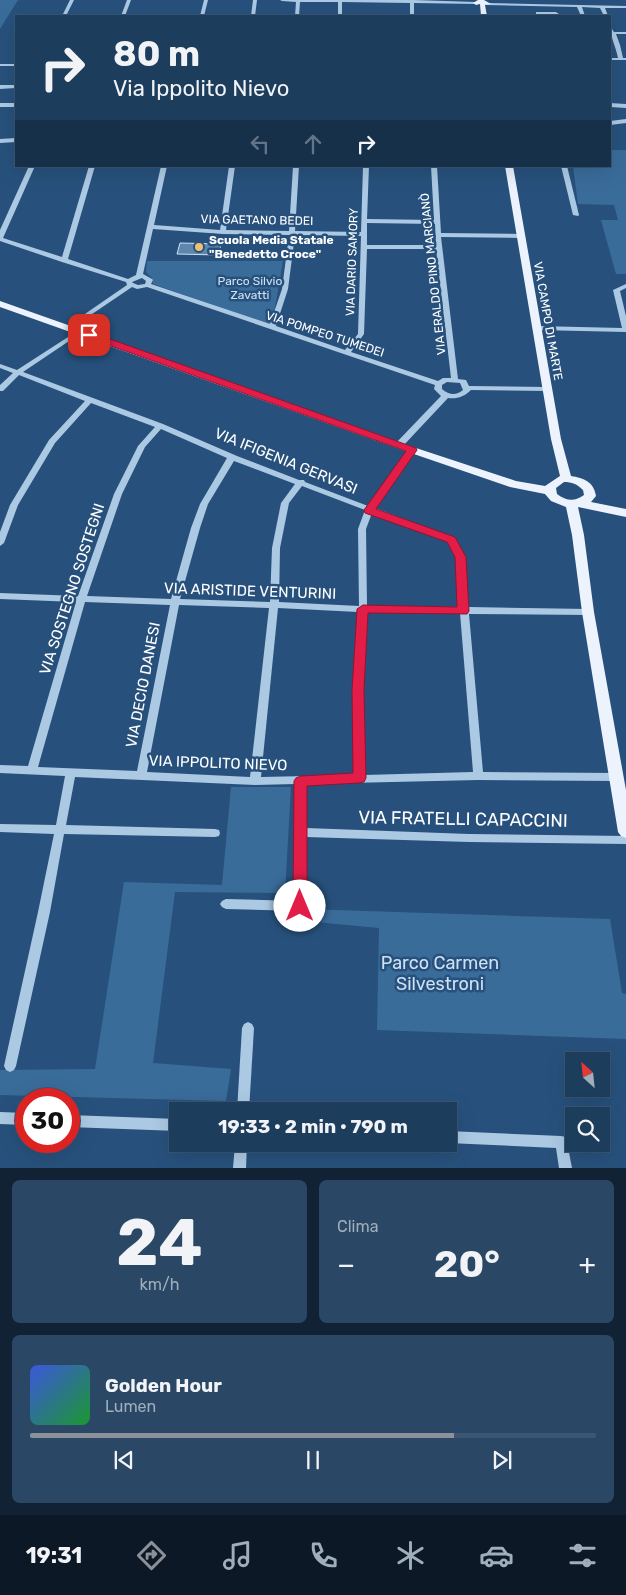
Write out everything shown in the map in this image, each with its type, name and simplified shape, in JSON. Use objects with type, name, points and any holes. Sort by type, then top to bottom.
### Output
[{"type":"main road","name":"VIA CAMPO DI MARTE","points":[[509,167],[556,439],[566,478]]},
{"type":"main road","points":[[0,304],[412,450],[514,484],[550,491],[555,498],[575,504],[624,512]]},
{"type":"main road","points":[[550,491],[550,487],[556,481],[566,478],[578,480],[624,512]]},
{"type":"main road","points":[[575,504],[590,496],[589,489]]},
{"type":"main road","points":[[575,504],[588,612],[626,832]]},
{"type":"street","points":[[64,15],[72,0]]},
{"type":"street","points":[[123,15],[129,0]]},
{"type":"street","points":[[202,15],[206,0]]},
{"type":"street","points":[[253,15],[255,0]]},
{"type":"street","points":[[282,0],[626,6]]},
{"type":"street","points":[[297,15],[298,0]]},
{"type":"street","points":[[340,0],[340,15]]},
{"type":"street","points":[[412,1],[412,15]]},
{"type":"street","points":[[536,5],[538,14],[556,13],[559,15]]},
{"type":"street","points":[[579,6],[583,15]]},
{"type":"street","points":[[602,6],[606,15]]},
{"type":"street","points":[[611,31],[626,33]]},
{"type":"street","points":[[611,31],[623,59]]},
{"type":"street","points":[[618,45],[626,45]]},
{"type":"street","points":[[0,65],[15,66]]},
{"type":"street","points":[[0,87],[15,87]]},
{"type":"street","points":[[0,105],[15,105]]},
{"type":"street","points":[[611,105],[626,106]]},
{"type":"street","points":[[611,123],[626,121]]},
{"type":"street","points":[[0,141],[15,140]]},
{"type":"street","points":[[32,167],[0,238],[140,287],[150,282],[149,278],[139,276]]},
{"type":"street","points":[[64,261],[92,167]]},
{"type":"street","points":[[68,328],[139,276],[164,167]]},
{"type":"street","points":[[223,232],[232,167]]},
{"type":"street","points":[[272,328],[285,289],[292,232],[296,167]]},
{"type":"street","name":"VIA DARIO SAMORY","points":[[346,353],[361,334],[366,167]]},
{"type":"street","name":"VIA ERALDO PINO MARCIANÒ","points":[[434,167],[439,247],[455,380]]},
{"type":"street","points":[[564,167],[576,215]]},
{"type":"street","points":[[365,221],[438,222]]},
{"type":"street","name":"VIA GAETANO BEDEI","points":[[150,227],[223,232],[364,234]]},
{"type":"street","points":[[438,235],[521,236]]},
{"type":"street","points":[[364,247],[439,247]]},
{"type":"street","name":"VIA POMPEO TUMEDEI","points":[[147,285],[439,384]]},
{"type":"street","points":[[537,328],[626,330],[616,290],[626,286]]},
{"type":"street","points":[[0,389],[17,373],[80,332]]},
{"type":"street","name":"VIA IFIGENIA GERVASI","points":[[0,366],[89,401],[160,426],[232,457],[451,540],[460,557],[478,776]]},
{"type":"street","points":[[446,380],[455,380],[464,382],[468,388],[466,393],[459,396],[446,395],[438,388],[439,384],[446,380]]},
{"type":"street","points":[[468,388],[547,389]]},
{"type":"street","points":[[399,445],[446,395]]},
{"type":"street","points":[[0,543],[14,505],[52,442],[89,401]]},
{"type":"street","name":"VIA SOSTEGNO SOSTEGNI","points":[[32,770],[81,600],[118,494],[142,446],[160,426]]},
{"type":"street","points":[[359,778],[358,690],[363,609],[362,529],[369,510],[412,450]]},
{"type":"street","name":"VIA DECIO DANESI","points":[[141,775],[175,601],[204,505],[215,481],[232,457]]},
{"type":"street","points":[[255,781],[274,604],[276,548],[285,503],[301,482]]},
{"type":"street","name":"VIA ARISTIDE VENTURINI","points":[[0,596],[81,600],[274,604],[363,609],[588,612]]},
{"type":"street","name":"VIA IPPOLITO NIEVO","points":[[0,769],[255,781],[478,776],[616,777]]},
{"type":"street","points":[[10,1066],[71,773]]},
{"type":"street","points":[[226,904],[300,906],[301,781]]},
{"type":"street","points":[[0,828],[215,832]]},
{"type":"street","name":"VIA FRATELLI CAPACCINI","points":[[300,832],[469,838],[626,840]]},
{"type":"street","points":[[244,1102],[248,1028]]},
{"type":"street","points":[[0,1118],[15,1119]]},
{"type":"street","points":[[80,1121],[169,1125]]},
{"type":"street","points":[[457,1137],[561,1142],[566,1168]]},
{"type":"street","points":[[239,1168],[240,1152]]},
{"type":"green space","points":[[0,0],[18,0],[0,29]]},
{"type":"green space","points":[[611,150],[626,150],[626,274],[616,274],[601,220],[618,220],[614,205],[578,204],[573,167],[611,167]]},
{"type":"green space","name":"Parco Silvio Zavatti","points":[[147,261],[283,261],[272,325],[153,284],[152,278],[146,272]]},
{"type":"green space","points":[[231,787],[291,787],[285,893],[175,892],[153,1063],[231,1069],[226,1101],[80,1097],[80,1088],[15,1088],[15,1095],[0,1095],[0,1070],[95,1069],[124,882],[222,885]]},
{"type":"green space","name":"Parco Carmen Silvestroni","points":[[305,909],[610,919],[622,993],[626,994],[626,1039],[377,1030],[379,928],[305,921]]},
{"type":"building","name":"Scuola Media Statale \"Benedetto Croce\"","points":[[180,243],[221,244],[219,255],[177,254]]},
{"type":"place","name":"Scuola Media Statale \"Benedetto Croce\"","points":[[199,247]]},
{"type":"route","points":[[89,335],[412,450],[369,510],[451,540],[460,557],[463,611],[363,609],[358,690],[359,778],[301,781],[300,906]]}]
